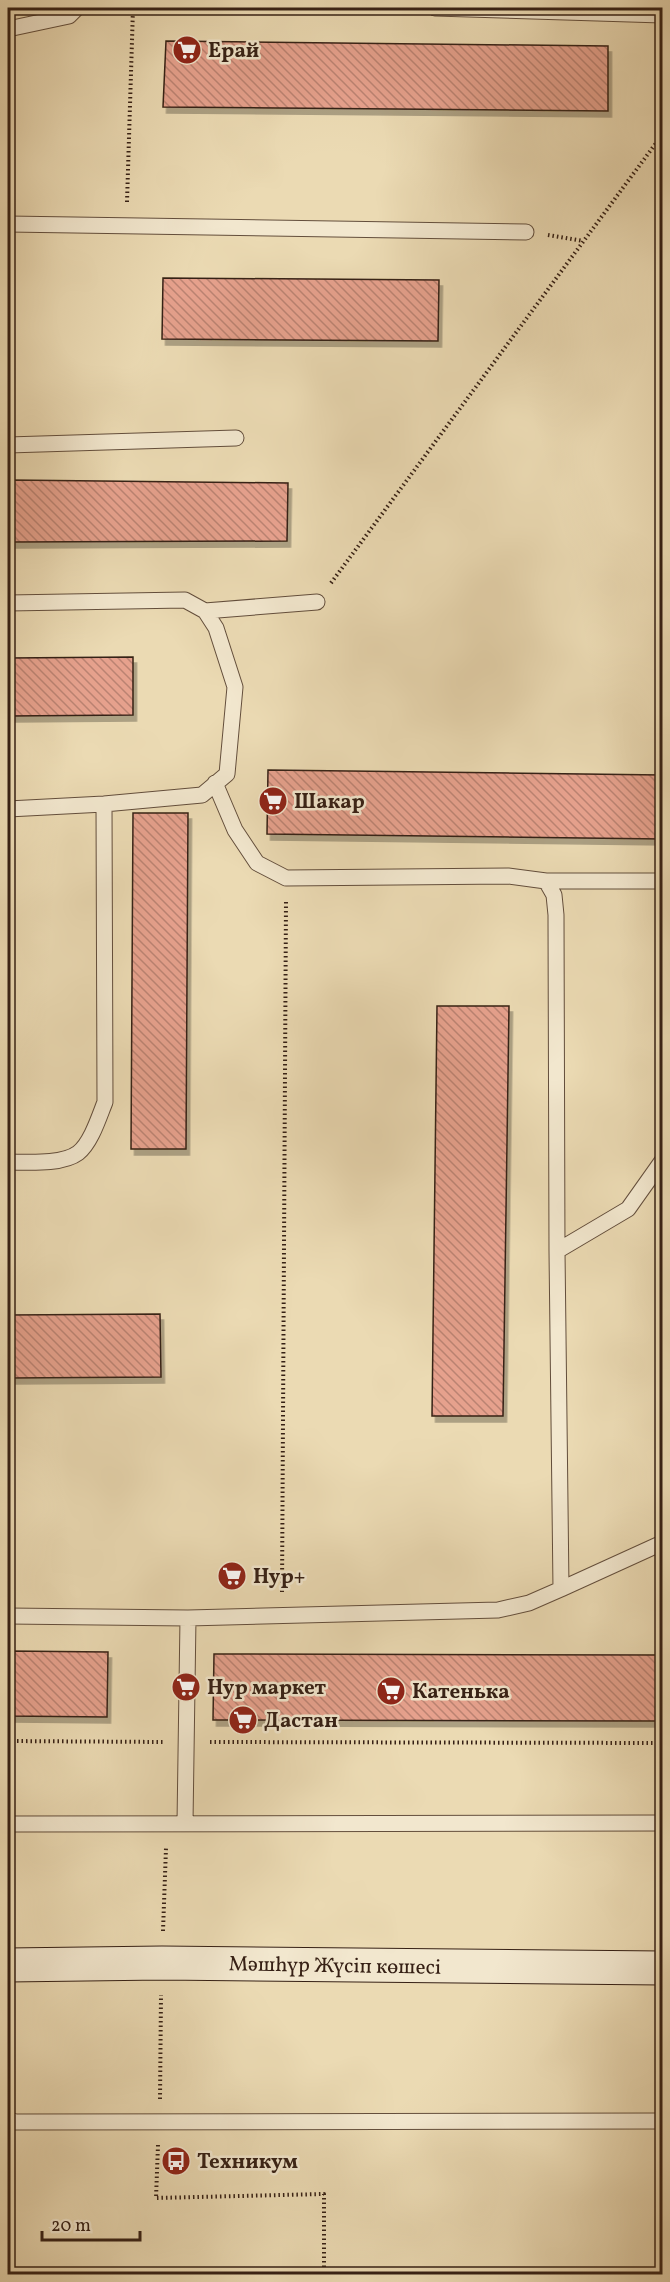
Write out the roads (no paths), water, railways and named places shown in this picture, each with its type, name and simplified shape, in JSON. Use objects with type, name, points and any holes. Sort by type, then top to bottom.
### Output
[{"type":"main road","name":"Мәшһүр Жүсіп көшесі","points":[[8,1965],[162,1963],[663,1968]]},
{"type":"lane","points":[[8,29],[69,16],[77,8]]},
{"type":"lane","points":[[435,8],[663,15]]},
{"type":"lane","points":[[8,225],[526,232]]},
{"type":"lane","points":[[8,446],[236,438]]},
{"type":"lane","points":[[8,603],[185,600],[205,611],[216,628],[235,687],[227,774],[202,795],[104,804],[8,809]]},
{"type":"lane","points":[[205,611],[317,602]]},
{"type":"lane","points":[[215,783],[235,830],[258,863],[286,878],[508,876],[546,881],[663,881]]},
{"type":"lane","points":[[8,1162],[50,1162],[78,1153],[92,1133],[105,1102],[104,804]]},
{"type":"lane","points":[[546,881],[554,895],[556,915],[561,1589]]},
{"type":"lane","points":[[557,1251],[628,1209],[663,1161]]},
{"type":"lane","points":[[8,1616],[188,1618],[498,1610],[529,1603],[663,1543]]},
{"type":"lane","points":[[185,1823],[188,1618]]},
{"type":"lane","points":[[8,1826],[13,1824],[167,1823],[663,1823]]},
{"type":"lane","points":[[8,2120],[15,2122],[663,2121]]},
{"type":"place","name":"Ерай","points":[[187,50]]},
{"type":"place","name":"Шакар","points":[[273,801]]},
{"type":"place","name":"Нур+","points":[[232,1576]]},
{"type":"place","name":"Нур маркет","points":[[186,1687]]},
{"type":"place","name":"Катенька","points":[[391,1691]]},
{"type":"place","name":"Дастан","points":[[243,1720]]},
{"type":"place","name":"Техникум","points":[[176,2161]]}]
